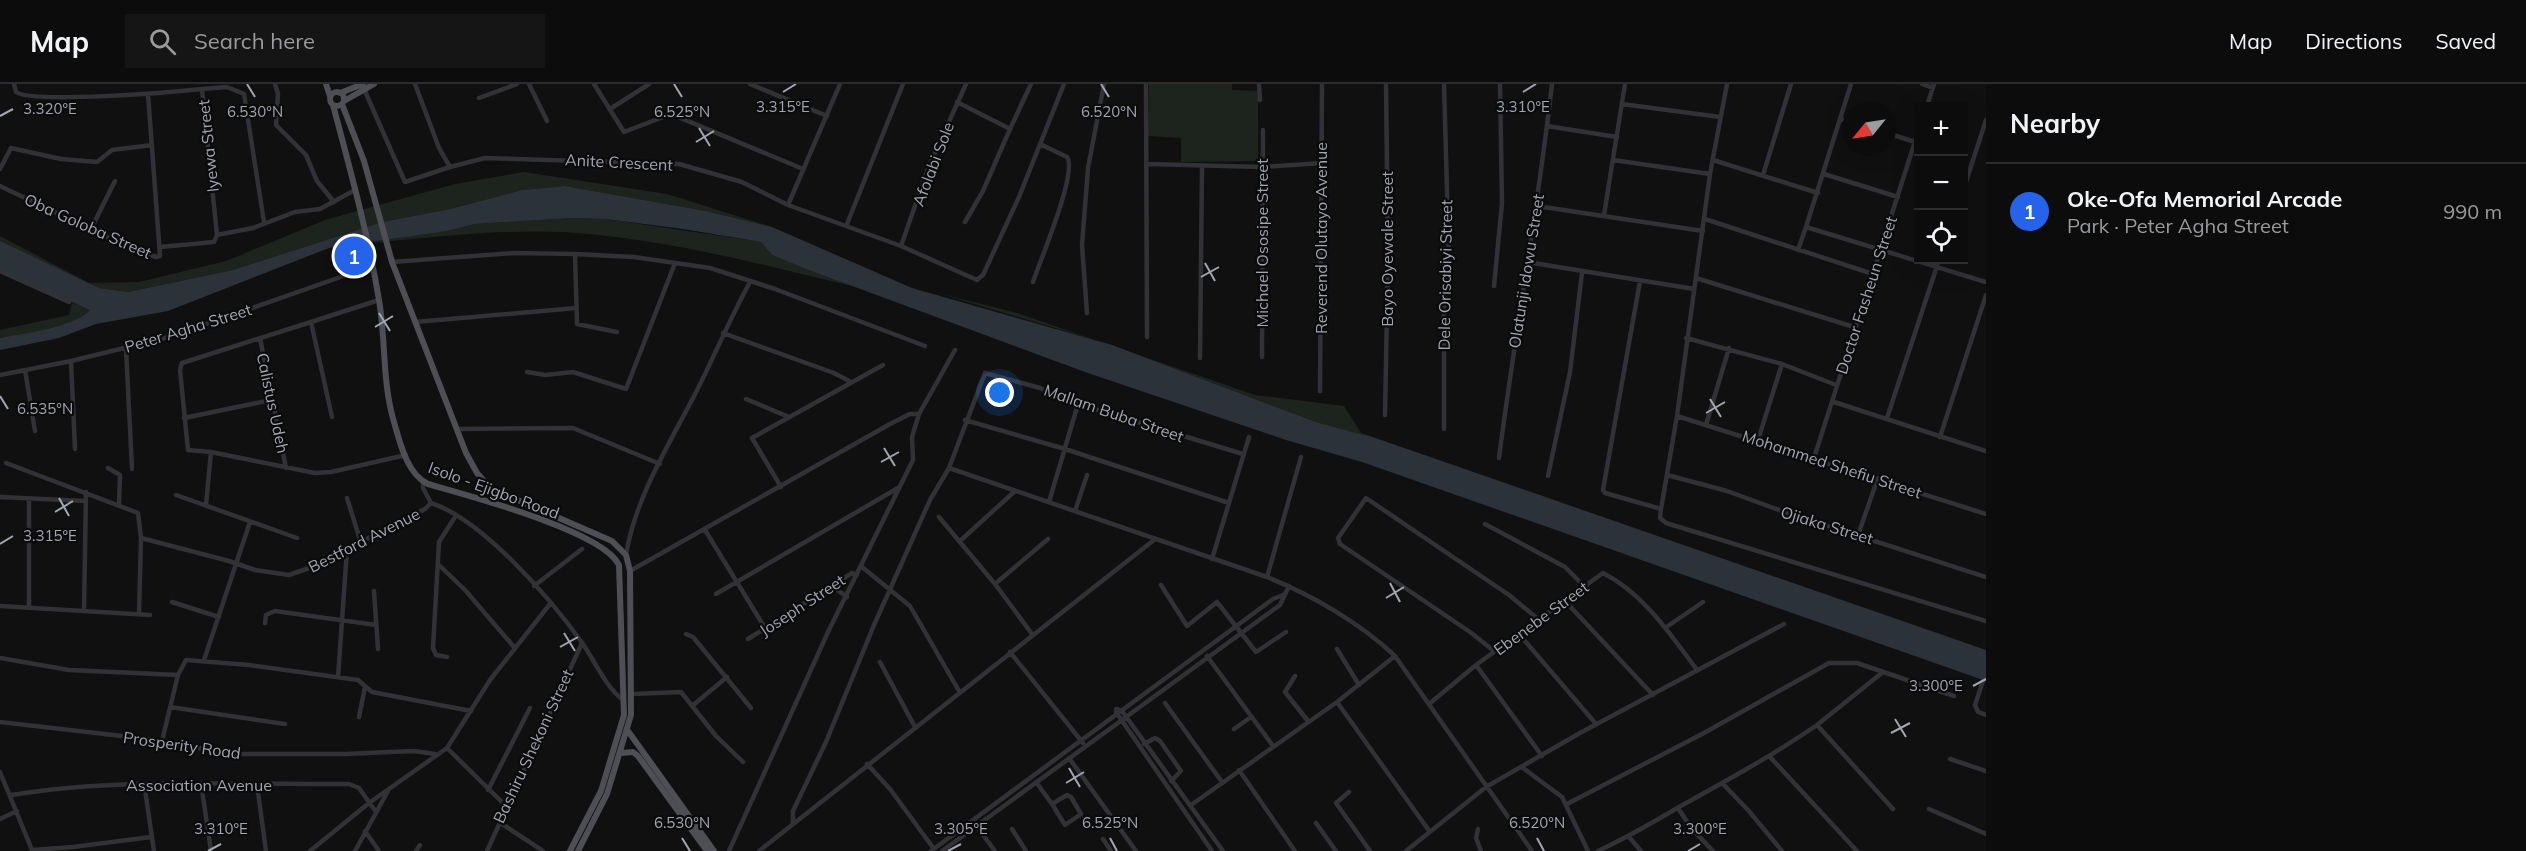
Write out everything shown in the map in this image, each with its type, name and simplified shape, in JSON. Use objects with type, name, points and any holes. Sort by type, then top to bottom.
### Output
[{"type":"main road","points":[[326,84],[343,103]]},
{"type":"main road","points":[[332,84],[335,94],[333,105],[356,189]]},
{"type":"main road","points":[[335,94],[374,84]]},
{"type":"main road","points":[[333,105],[343,103],[364,87]]},
{"type":"main road","name":"Isolo - Ejigbo Road","points":[[343,103],[364,160],[392,259],[415,322],[477,472],[497,491],[612,542],[626,555]]},
{"type":"main road","name":"Isolo - Ejigbo Road","points":[[356,189],[379,300],[387,393],[406,455],[416,476],[423,482],[491,502],[604,548],[616,558],[621,572],[625,701],[620,736],[601,791],[570,851]]},
{"type":"main road","points":[[491,502],[497,491]]},
{"type":"main road","points":[[579,851],[603,803],[628,731],[632,694],[630,571],[626,555]]},
{"type":"main road","points":[[628,731],[714,851]]},
{"type":"main road","points":[[621,753],[633,752],[638,756],[707,851]]},
{"type":"street","name":"Iyewa Street","points":[[14,84],[16,92],[22,95],[148,94],[202,89],[217,235]]},
{"type":"street","points":[[275,84],[278,94],[276,126],[306,155],[317,181],[334,202]]},
{"type":"street","points":[[415,84],[440,148],[450,167]]},
{"type":"street","points":[[479,98],[517,84]]},
{"type":"street","points":[[529,84],[547,121]]},
{"type":"street","points":[[594,84],[624,132],[671,114],[803,169]]},
{"type":"street","points":[[610,109],[649,84]]},
{"type":"street","points":[[750,84],[827,116]]},
{"type":"street","points":[[788,205],[840,84]]},
{"type":"street","points":[[847,224],[903,84]]},
{"type":"street","name":"Afolabi Sole","points":[[901,246],[929,166],[966,84]]},
{"type":"street","points":[[965,222],[983,191],[1031,84]]},
{"type":"street","points":[[1033,282],[1066,191],[1071,164],[1067,157],[1040,144],[1064,84]]},
{"type":"street","points":[[1087,313],[1082,245],[1088,168],[1104,84]]},
{"type":"street","points":[[1146,84],[1147,337]]},
{"type":"street","points":[[1259,84],[1260,100]]},
{"type":"street","name":"Reverend Olutayo Avenue","points":[[1320,392],[1322,84]]},
{"type":"street","name":"Bayo Oyewale Street","points":[[1385,414],[1388,255],[1386,84]]},
{"type":"street","name":"Dele Orisabiyi Street","points":[[1444,84],[1449,262],[1444,306],[1444,429]]},
{"type":"street","points":[[1494,286],[1502,203],[1500,84]]},
{"type":"street","name":"Olatunji Idowu Street","points":[[1499,458],[1537,206],[1552,84]]},
{"type":"street","points":[[1604,215],[1624,84]]},
{"type":"street","points":[[1727,84],[1710,174],[1677,416],[1660,518],[1666,523],[1986,621]]},
{"type":"street","points":[[1763,175],[1791,84]]},
{"type":"street","points":[[1798,250],[1851,84]]},
{"type":"street","points":[[1922,84],[1934,86],[1928,102]]},
{"type":"street","points":[[202,89],[227,87],[244,94],[264,222]]},
{"type":"street","name":"Anite Crescent","points":[[364,87],[405,182],[484,158],[680,164],[742,182],[788,205],[847,224],[901,246],[970,279],[981,278],[1040,144]]},
{"type":"street","name":"Oba Goloba Street","points":[[0,186],[156,257],[160,256],[148,94]]},
{"type":"street","points":[[957,102],[1010,129]]},
{"type":"street","points":[[1622,104],[1720,117]]},
{"type":"street","points":[[1968,176],[1986,120]]},
{"type":"street","points":[[1547,126],[1617,137]]},
{"type":"street","name":"Michael Ososipe Street","points":[[1262,357],[1263,130]]},
{"type":"street","points":[[1896,137],[1914,142]]},
{"type":"street","points":[[0,169],[11,148],[61,159],[97,162],[112,150],[152,145]]},
{"type":"street","name":"Doctor Fasheun Street","points":[[1814,458],[1834,402],[1836,385],[1854,327],[1914,145]]},
{"type":"street","points":[[1613,160],[1710,174]]},
{"type":"street","points":[[1713,160],[1818,192]]},
{"type":"street","points":[[1147,164],[1262,167],[1322,163]]},
{"type":"street","points":[[1200,358],[1202,166]]},
{"type":"street","points":[[1824,174],[1898,197]]},
{"type":"street","points":[[92,229],[115,181]]},
{"type":"street","points":[[160,247],[214,242],[217,235],[253,228],[264,222],[334,202],[341,195],[356,189]]},
{"type":"street","points":[[1537,206],[1703,231]]},
{"type":"street","points":[[1705,219],[1873,274]]},
{"type":"street","points":[[1806,226],[1986,282]]},
{"type":"street","points":[[392,259],[514,253],[575,254],[634,257],[710,268],[781,291],[925,346]]},
{"type":"street","points":[[575,254],[577,324],[617,332]]},
{"type":"street","points":[[1527,262],[1582,273],[1694,289]]},
{"type":"street","points":[[527,372],[545,375],[573,372],[626,389],[675,263]]},
{"type":"street","name":"Peter Agha Street","points":[[0,375],[126,349],[309,290],[372,264]]},
{"type":"street","points":[[1887,418],[1938,264]]},
{"type":"street","points":[[0,271],[69,302]]},
{"type":"street","points":[[1548,476],[1570,372],[1582,273]]},
{"type":"street","points":[[0,280],[7,274]]},
{"type":"street","points":[[1696,278],[1854,327]]},
{"type":"street","points":[[1640,281],[1603,490],[1605,493],[1661,509]]},
{"type":"street","points":[[626,555],[640,502],[750,282]]},
{"type":"street","points":[[1940,437],[1986,295]]},
{"type":"street","points":[[379,300],[182,363],[180,370],[188,450],[211,452],[315,473],[331,472],[406,455]]},
{"type":"street","points":[[415,322],[576,308]]},
{"type":"street","points":[[311,322],[332,417]]},
{"type":"street","points":[[723,333],[834,373],[851,382]]},
{"type":"street","name":"Calistus Udeh","points":[[260,338],[286,468]]},
{"type":"street","points":[[1686,338],[1782,364],[1836,385]]},
{"type":"street","points":[[1706,425],[1729,348]]},
{"type":"street","points":[[126,349],[132,469]]},
{"type":"street","points":[[729,851],[742,816],[775,754],[828,632],[913,460],[912,437],[919,414],[955,350]]},
{"type":"street","points":[[71,361],[75,449]]},
{"type":"street","points":[[1758,440],[1782,364]]},
{"type":"street","points":[[780,487],[752,438],[883,365]]},
{"type":"street","points":[[25,370],[35,430]]},
{"type":"street","name":"Mallam Buba Street","points":[[965,420],[985,373],[1040,388],[1078,404],[1243,454]]},
{"type":"street","points":[[746,399],[789,417]]},
{"type":"street","points":[[184,418],[271,400]]},
{"type":"street","points":[[1834,402],[1986,451]]},
{"type":"street","points":[[1049,502],[1078,404]]},
{"type":"street","points":[[630,571],[890,424],[910,414],[919,414]]},
{"type":"street","name":"Mohammed Shefiu Street","points":[[1677,416],[1986,514]]},
{"type":"street","points":[[793,823],[793,811],[830,733],[930,500],[950,468],[965,420],[1065,449],[1229,503]]},
{"type":"street","points":[[458,429],[573,428],[660,464]]},
{"type":"street","points":[[1212,558],[1249,437]]},
{"type":"street","points":[[206,505],[211,452]]},
{"type":"street","points":[[1267,577],[1301,458]]},
{"type":"street","points":[[6,463],[138,513],[141,538],[139,614]]},
{"type":"street","points":[[108,468],[120,476],[119,504]]},
{"type":"street","points":[[950,468],[1267,577],[1289,586],[1376,638],[1395,656],[1532,851]]},
{"type":"street","points":[[1076,511],[1087,475]]},
{"type":"street","name":"Ojiaka Street","points":[[1667,475],[1727,491],[1986,577]]},
{"type":"street","points":[[1858,535],[1878,478]]},
{"type":"street","name":"Bestford Avenue","points":[[141,538],[255,570],[289,575],[312,567],[416,514],[431,503],[423,488],[423,482]]},
{"type":"street","points":[[716,594],[898,488]]},
{"type":"street","points":[[960,541],[1015,491]]},
{"type":"street","points":[[84,610],[86,492]]},
{"type":"street","points":[[176,495],[297,538]]},
{"type":"street","points":[[0,497],[86,501]]},
{"type":"street","points":[[347,498],[361,543]]},
{"type":"street","points":[[1494,651],[1470,632],[1340,544],[1338,538],[1366,498],[1509,595],[1538,619]]},
{"type":"street","points":[[29,499],[29,607]]},
{"type":"street","points":[[431,503],[491,541],[550,604],[582,643],[618,695],[625,701]]},
{"type":"street","points":[[447,657],[435,655],[433,648],[440,539],[455,517]]},
{"type":"street","points":[[939,518],[995,584],[1032,634]]},
{"type":"street","points":[[204,660],[250,522]]},
{"type":"street","points":[[1485,524],[1565,567],[1585,587]]},
{"type":"street","points":[[705,530],[765,628]]},
{"type":"street","points":[[995,584],[1048,539]]},
{"type":"street","points":[[759,851],[959,691],[1154,540]]},
{"type":"street","points":[[534,586],[582,549]]},
{"type":"street","points":[[338,677],[344,622],[343,588],[347,550]]},
{"type":"street","points":[[438,564],[465,590],[514,648]]},
{"type":"street","points":[[862,567],[909,606],[959,691]]},
{"type":"street","name":"Joseph Street","points":[[748,639],[852,573],[857,575]]},
{"type":"street","name":"Ebenebe Street","points":[[1429,704],[1494,651],[1603,573],[1636,596],[1665,628],[1697,670]]},
{"type":"street","points":[[1161,585],[1187,626],[1217,602],[1256,652],[1286,632]]},
{"type":"street","points":[[867,764],[890,789],[932,850],[1030,776],[1126,716],[1280,605],[1289,586]]},
{"type":"street","points":[[833,587],[847,597]]},
{"type":"street","points":[[374,591],[378,649]]},
{"type":"street","points":[[942,851],[1069,758],[1116,715],[1274,599],[1283,595]]},
{"type":"street","points":[[172,602],[219,617]]},
{"type":"street","points":[[1565,602],[1653,695]]},
{"type":"street","points":[[1665,628],[1703,602]]},
{"type":"street","points":[[310,851],[369,803],[447,747],[514,648],[550,604]]},
{"type":"street","points":[[0,606],[150,615]]},
{"type":"street","points":[[265,623],[266,615],[275,611],[376,625]]},
{"type":"street","points":[[1406,851],[1486,787],[1523,768],[1596,724],[1784,624]]},
{"type":"street","points":[[1519,633],[1596,724]]},
{"type":"street","points":[[686,634],[693,637],[751,708]]},
{"type":"street","name":"Bashiru Shekoni Street","points":[[487,851],[498,822],[582,643]]},
{"type":"street","points":[[1337,649],[1359,684]]},
{"type":"street","points":[[1204,651],[1272,747]]},
{"type":"street","points":[[1010,652],[1084,744]]},
{"type":"street","points":[[1191,806],[1337,702],[1395,656]]},
{"type":"street","points":[[0,658],[69,670],[178,675]]},
{"type":"street","points":[[162,741],[183,662],[204,660],[358,680],[372,692],[471,711]]},
{"type":"street","points":[[880,662],[915,727]]},
{"type":"street","points":[[1567,804],[1704,733],[1829,663],[1857,663],[1954,696]]},
{"type":"street","points":[[1476,665],[1542,756]]},
{"type":"street","points":[[1598,851],[1629,837],[1770,757],[1817,725],[1883,672]]},
{"type":"street","points":[[1986,672],[1978,690],[1975,708],[1986,715]]},
{"type":"street","points":[[1295,676],[1285,692],[1308,721]]},
{"type":"street","points":[[692,706],[727,677]]},
{"type":"street","points":[[359,717],[365,687]]},
{"type":"street","points":[[632,694],[681,692],[743,762]]},
{"type":"street","points":[[1337,702],[1430,832]]},
{"type":"street","points":[[1165,703],[1222,782]]},
{"type":"street","points":[[170,707],[285,724]]},
{"type":"street","points":[[489,790],[530,708]]},
{"type":"street","points":[[1122,711],[1223,851]]},
{"type":"street","points":[[1116,715],[1212,851]]},
{"type":"street","points":[[1234,729],[1251,717]]},
{"type":"street","name":"Prosperity Road","points":[[0,722],[162,741],[215,752],[247,755],[414,751],[435,754]]},
{"type":"street","points":[[1817,725],[1893,809]]},
{"type":"street","points":[[1144,744],[1155,738],[1160,741],[1181,771],[1171,781]]},
{"type":"street","points":[[447,747],[506,806]]},
{"type":"street","points":[[1770,757],[1857,851]]},
{"type":"street","points":[[1069,758],[1137,851]]},
{"type":"street","points":[[1950,759],[1986,771]]},
{"type":"street","points":[[1523,768],[1555,790],[1567,804],[1588,851]]},
{"type":"street","points":[[1239,770],[1295,851]]},
{"type":"street","points":[[0,772],[32,850],[73,848],[151,837]]},
{"type":"street","points":[[1036,782],[1065,825],[1081,814],[1069,795],[1052,804]]},
{"type":"street","points":[[144,783],[154,851]]},
{"type":"street","name":"Association Avenue","points":[[11,795],[144,783],[353,785],[360,788],[376,812]]},
{"type":"street","points":[[201,783],[211,851]]},
{"type":"street","points":[[1723,784],[1782,851]]},
{"type":"street","points":[[257,785],[266,851]]},
{"type":"street","points":[[355,851],[389,788]]},
{"type":"street","points":[[1349,792],[1336,802],[1370,851]]},
{"type":"street","points":[[1678,808],[1692,829],[1713,851]]},
{"type":"street","points":[[1929,808],[1986,834]]},
{"type":"street","points":[[0,819],[17,811]]},
{"type":"street","points":[[972,820],[995,851]]},
{"type":"street","points":[[498,822],[543,851]]},
{"type":"street","points":[[1316,823],[1336,851]]},
{"type":"street","points":[[1012,829],[1026,851]]},
{"type":"street","points":[[1478,829],[1476,838],[1481,851]]},
{"type":"street","points":[[365,831],[379,851]]},
{"type":"street","points":[[1629,837],[1641,851]]},
{"type":"street","points":[[1103,839],[1111,851]]},
{"type":"street","points":[[416,851],[420,844]]},
{"type":"shaded area","points":[[1149,84],[1232,84],[1232,90],[1258,91],[1258,161],[1181,162],[1181,138],[1148,136]]},
{"type":"shaded area","points":[[524,172],[667,194],[772,227],[706,211],[565,186],[522,190],[450,209],[382,222],[233,270],[128,292],[99,288],[0,242],[0,236],[89,283],[139,282],[226,261],[325,220],[455,184]]},
{"type":"shaded area","points":[[565,186],[706,211],[772,227],[912,288],[1112,345],[1316,422],[1367,436],[1361,433],[1986,650],[1986,681],[1362,462],[1286,440],[1085,372],[809,270],[772,255],[761,242],[683,229],[606,219],[573,218],[475,224],[446,231],[329,248],[168,311],[96,324],[59,338],[0,350],[0,338],[60,325],[90,310],[0,270],[0,241],[99,288],[128,292],[233,270],[382,222],[450,209],[522,190]]},
{"type":"shaded area","points":[[573,218],[606,219],[761,242],[772,255],[856,287],[711,253],[600,235],[538,231],[362,244],[475,224]]},
{"type":"shaded area","points":[[938,293],[1017,313],[1096,340]]},
{"type":"shaded area","points":[[72,303],[91,309],[72,322],[60,326],[0,338],[0,330],[69,315]]},
{"type":"shaded area","points":[[1134,353],[1255,395],[1344,406],[1361,433],[1372,438],[1316,422]]},
{"type":"place","name":"Oke-Ofa Memorial Arcade","points":[[354,256]]}]
